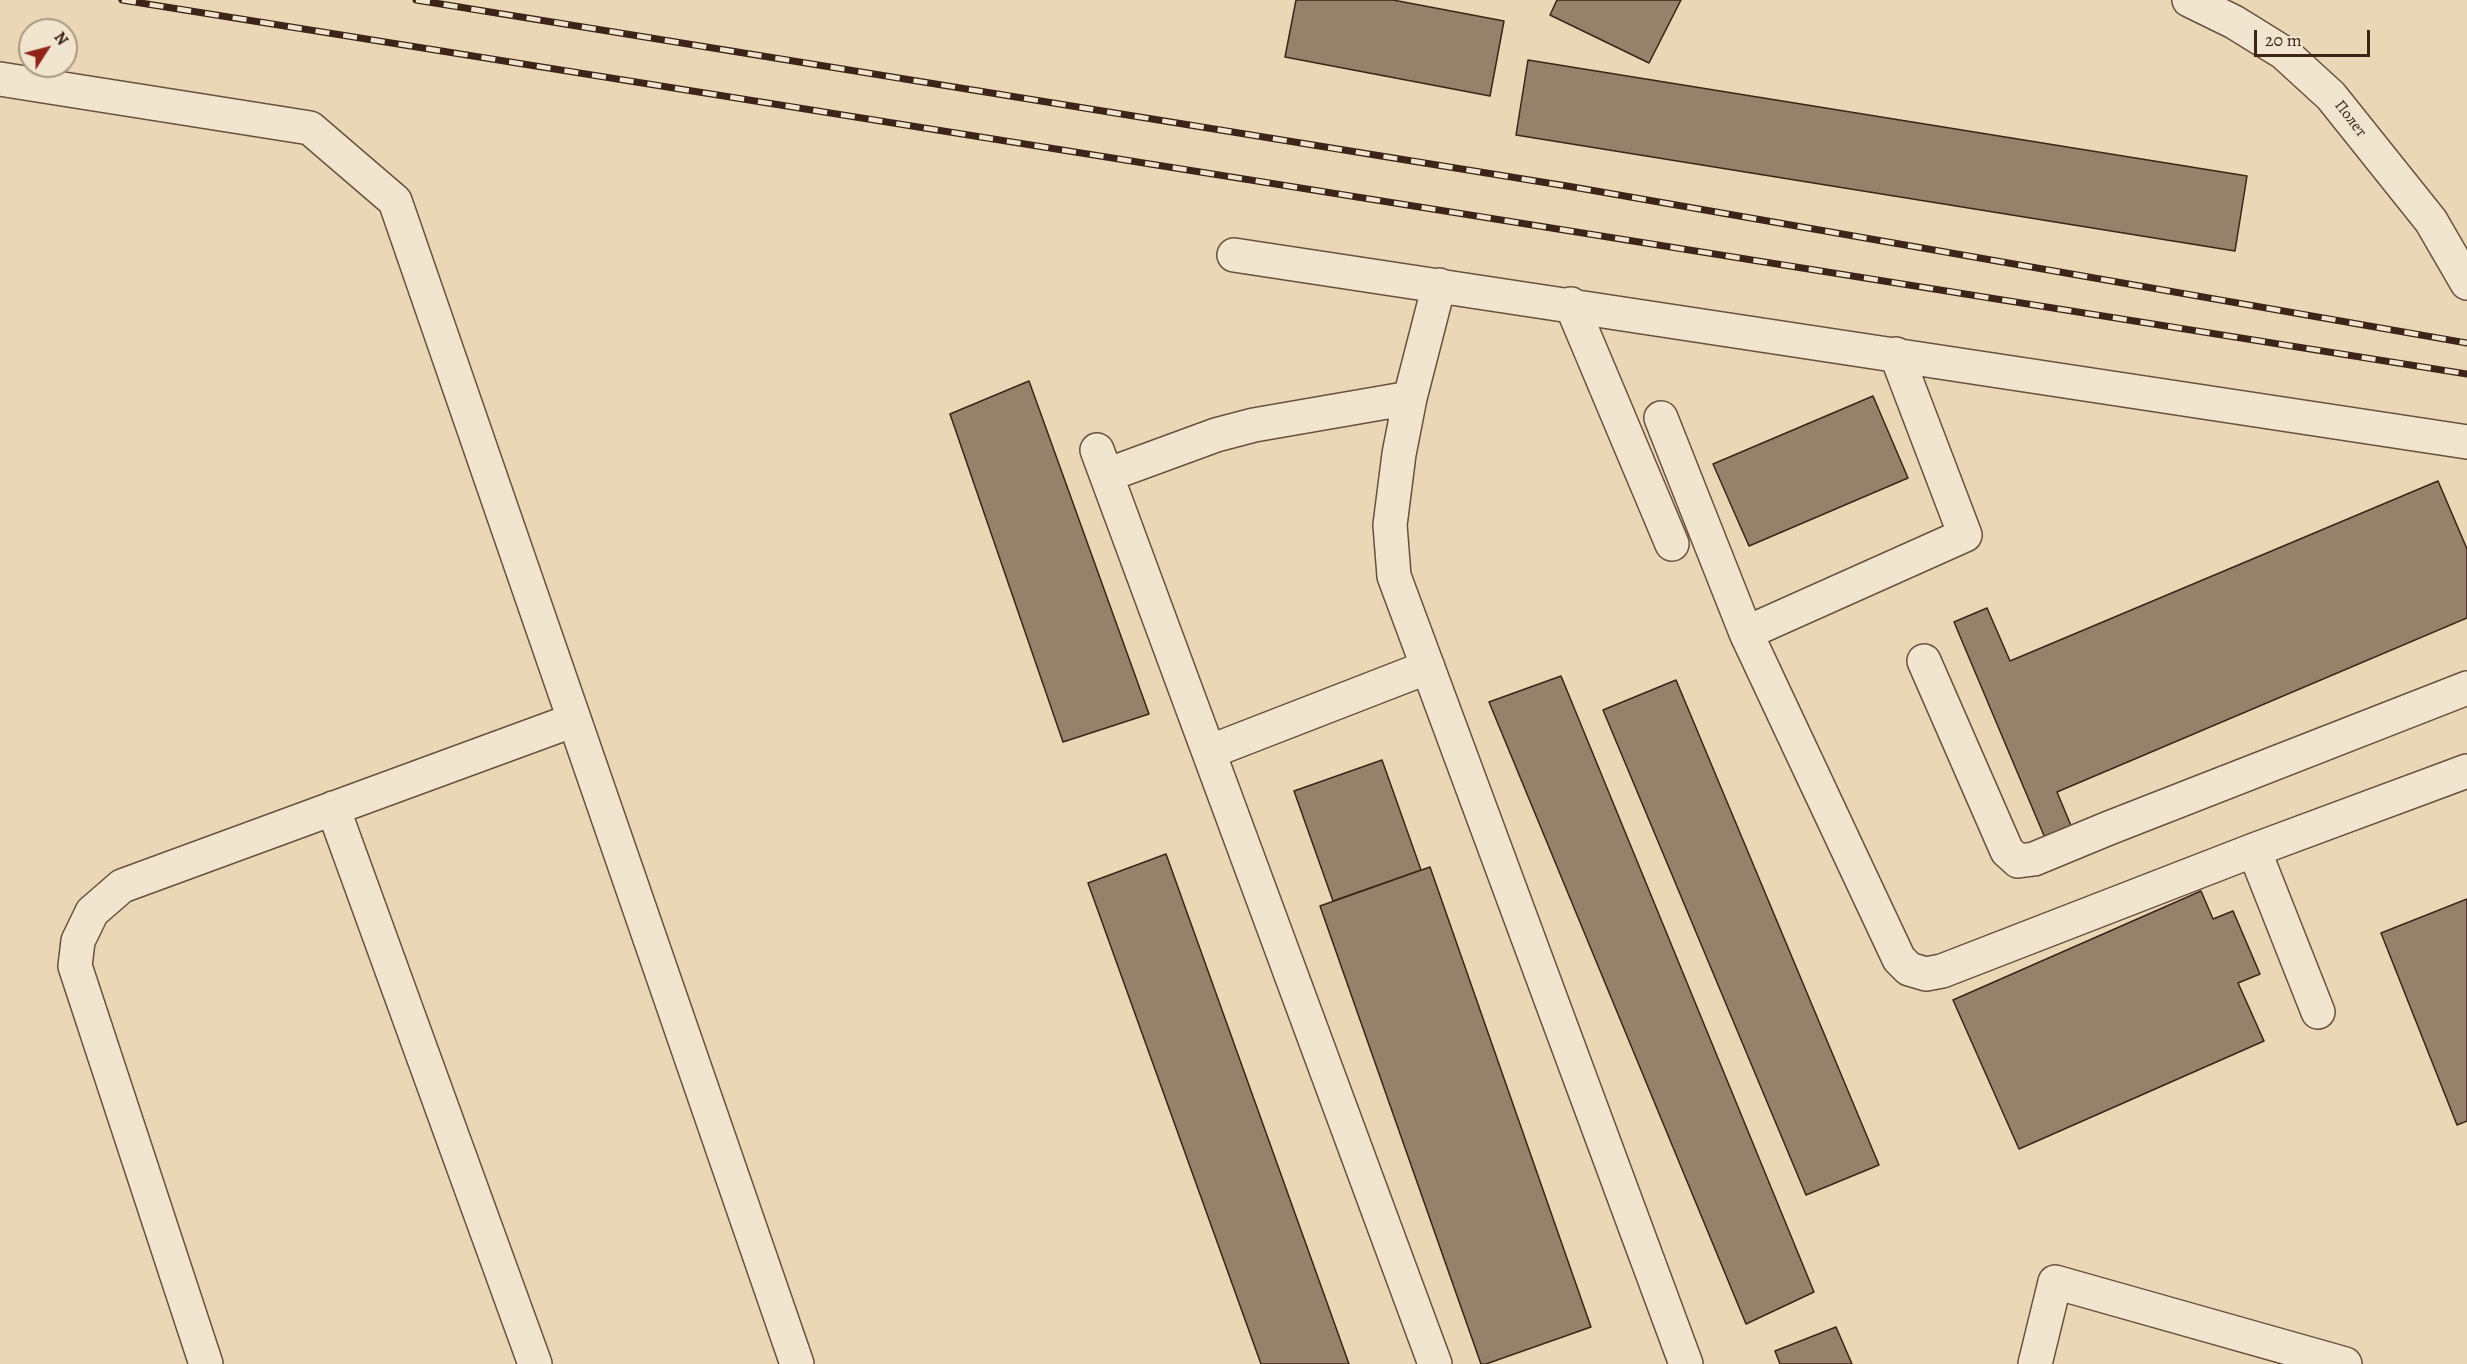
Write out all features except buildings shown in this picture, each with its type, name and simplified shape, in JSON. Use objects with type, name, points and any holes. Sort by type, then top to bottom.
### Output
[{"type":"street","name":"Полет","points":[[2189,0],[2234,22],[2284,53],[2331,96],[2430,221],[2467,283]]},
{"type":"street","points":[[0,79],[310,128],[394,201],[797,1364]]},
{"type":"street","points":[[1234,255],[1571,304],[2467,442]]},
{"type":"street","points":[[1439,285],[1410,398],[1399,454],[1390,525],[1394,576],[1686,1364]]},
{"type":"street","points":[[1571,304],[1672,544]]},
{"type":"street","points":[[1746,633],[1965,535],[1896,354]]},
{"type":"street","points":[[1410,398],[1254,425],[1102,462],[1435,1364]]},
{"type":"street","points":[[1661,418],[1746,633],[1899,959],[1909,969],[1926,974],[1942,971],[2254,850],[2467,771]]},
{"type":"street","points":[[1924,661],[2007,851],[2018,861],[2034,859],[2467,688]]},
{"type":"street","points":[[1209,752],[1428,667]]},
{"type":"street","points":[[206,1364],[75,966],[78,941],[92,912],[122,886],[574,720]]},
{"type":"street","points":[[333,808],[535,1364]]},
{"type":"street","points":[[2254,850],[2318,1012]]},
{"type":"street","points":[[2034,1364],[2055,1282],[2344,1364]]},
{"type":"railway","points":[[122,0],[2467,374]]},
{"type":"railway","points":[[416,0],[1573,187],[2467,343]]}]
